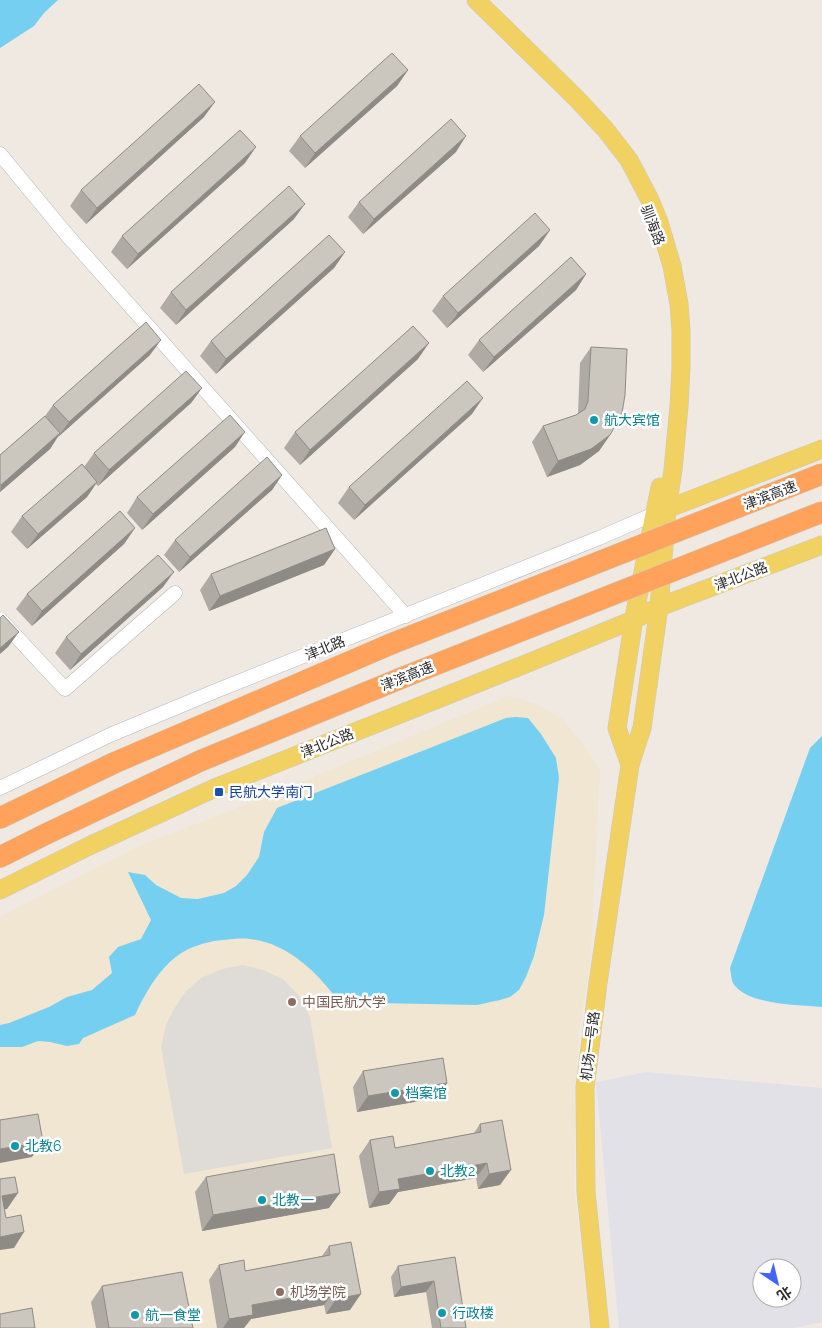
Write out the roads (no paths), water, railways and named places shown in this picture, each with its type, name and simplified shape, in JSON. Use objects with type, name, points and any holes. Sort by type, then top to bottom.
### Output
[{"type":"highway","name":"津滨高速","points":[[0,818],[114,763],[391,644],[822,474]]},
{"type":"highway","name":"津滨高速","points":[[0,857],[200,761],[404,677],[822,512]]},
{"type":"main road","name":"驯海路","points":[[467,0],[561,90],[609,143],[637,188],[659,238],[670,281],[674,311],[675,361],[673,405],[660,512]]},
{"type":"main road","name":"驯海路","points":[[476,0],[562,83],[605,129],[629,160],[659,222],[676,284],[681,330],[679,406],[673,470],[660,512]]},
{"type":"main road","points":[[660,512],[822,449]]},
{"type":"main road","points":[[659,607],[660,512]]},
{"type":"main road","points":[[634,616],[660,512]]},
{"type":"main road","name":"津北公路","points":[[0,881],[130,819],[210,784],[634,616],[822,545]]},
{"type":"main road","name":"机场一号路","points":[[600,1328],[586,1192],[585,1088],[598,983],[630,765],[642,728],[659,607]]},
{"type":"main road","name":"津北公路","points":[[0,890],[89,846],[217,787],[634,616]]},
{"type":"main road","name":"机场一号路","points":[[630,765],[617,728],[634,616]]},
{"type":"street","points":[[0,154],[67,235],[406,616]]},
{"type":"street","name":"津北路","points":[[0,788],[110,735],[660,512]]},
{"type":"street","points":[[0,618],[65,689],[175,593]]},
{"type":"water","points":[[0,0],[58,0],[34,26],[0,48]]},
{"type":"water","points":[[506,718],[528,718],[541,734],[556,758],[559,778],[544,915],[534,956],[526,977],[519,990],[510,997],[477,1005],[377,1003],[336,998],[309,968],[287,952],[263,942],[247,939],[230,939],[213,941],[192,947],[183,952],[161,972],[135,1015],[83,1038],[79,1044],[67,1046],[38,1041],[22,1047],[0,1047],[0,1025],[49,1007],[67,997],[92,990],[112,973],[109,957],[118,947],[141,939],[151,920],[128,872],[145,875],[156,885],[181,898],[198,899],[224,893],[236,886],[247,875],[259,857],[264,832],[277,808]]},
{"type":"water","points":[[822,736],[822,1007],[787,1004],[749,996],[733,983],[730,968],[810,748]]},
{"type":"place","name":"航大宾馆","points":[[594,420]]},
{"type":"place","name":"民航大学南门","points":[[219,792]]},
{"type":"place","name":"中国民航大学","points":[[292,1002]]},
{"type":"place","name":"档案馆","points":[[395,1093]]},
{"type":"place","name":"北教6","points":[[15,1146]]},
{"type":"place","name":"北教2","points":[[430,1171]]},
{"type":"place","name":"北教一","points":[[262,1200]]},
{"type":"place","name":"机场学院","points":[[280,1292]]},
{"type":"place","name":"行政楼","points":[[442,1313]]},
{"type":"place","name":"航一食堂","points":[[135,1315]]}]
